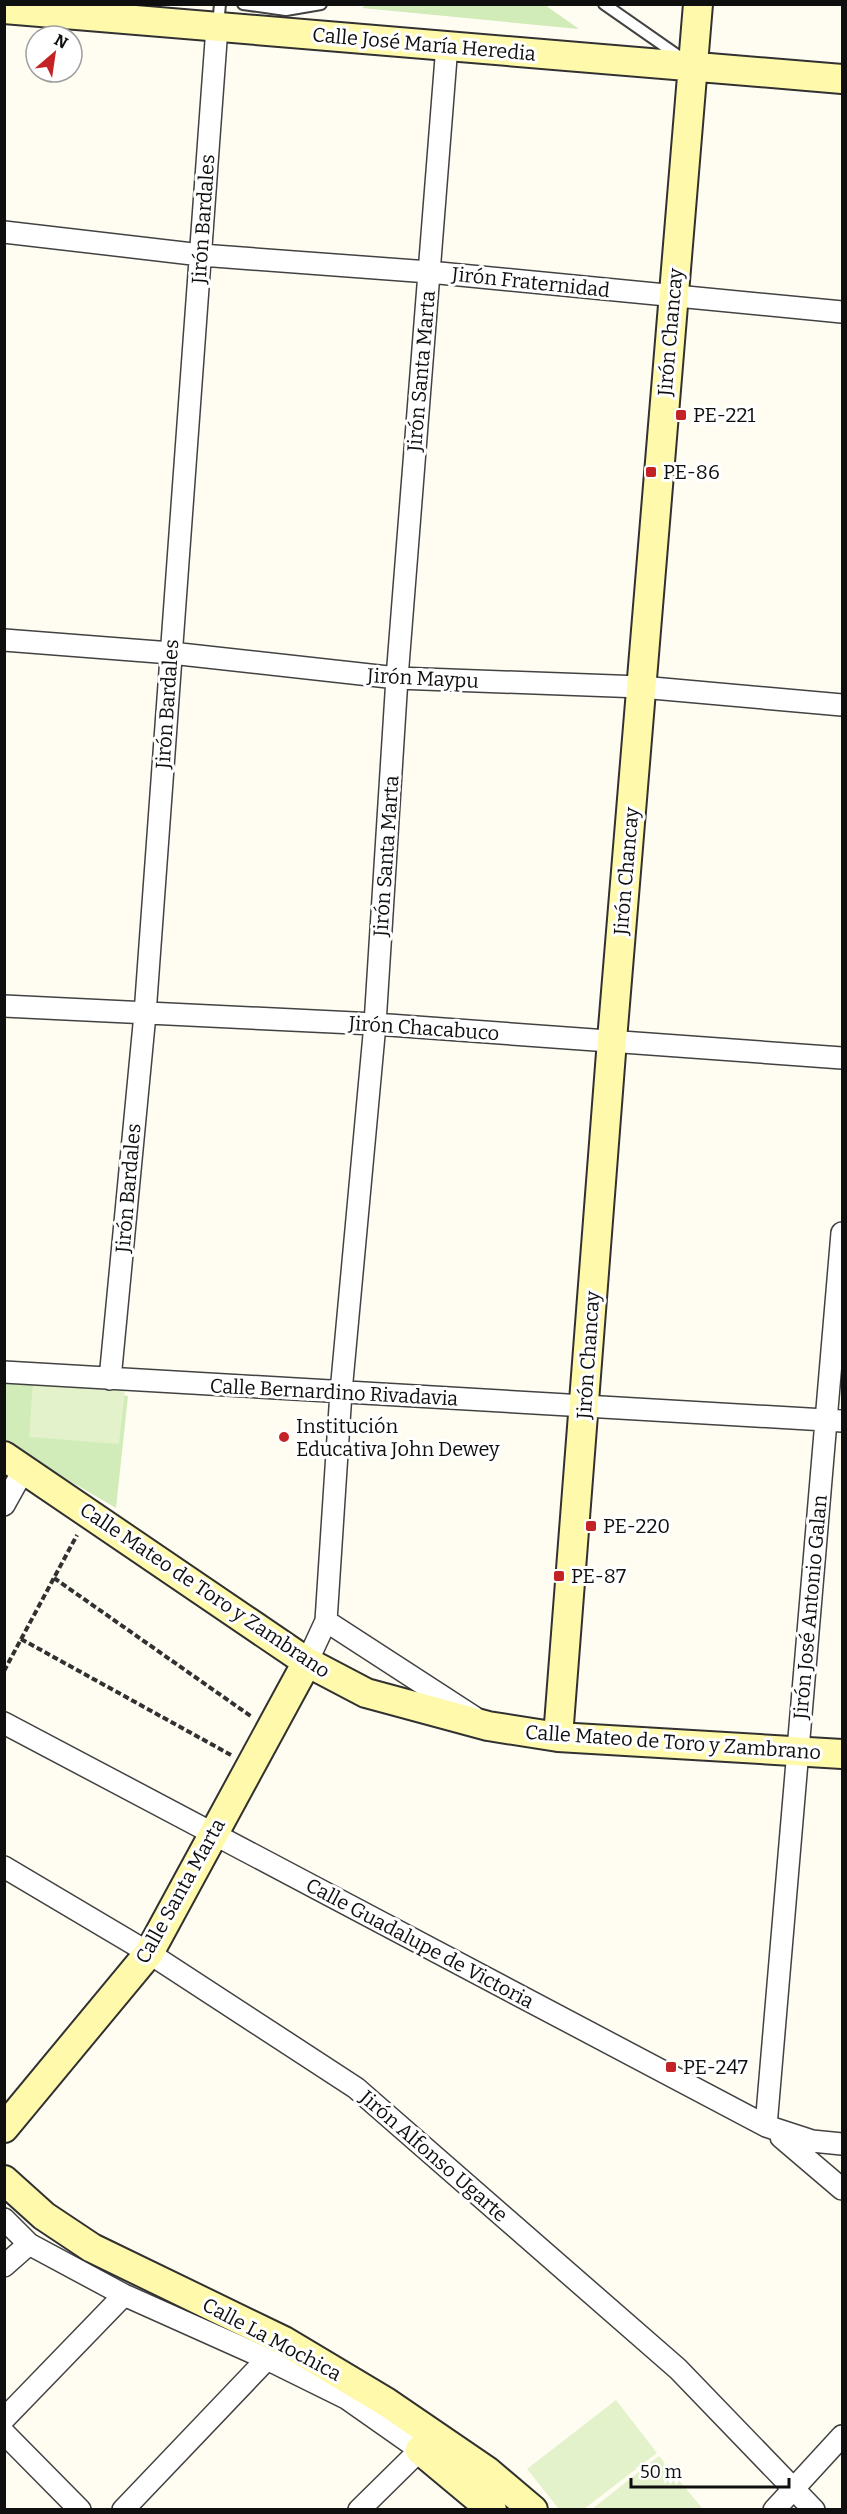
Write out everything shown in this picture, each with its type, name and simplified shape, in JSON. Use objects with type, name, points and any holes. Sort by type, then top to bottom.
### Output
[{"type":"street","name":"Jirón Chancay","points":[[558,1737],[612,1040],[698,4]]},
{"type":"street","name":"Calle José María Heredia","points":[[4,9],[219,16],[447,45],[843,79]]},
{"type":"street","name":"Jirón Bardales","points":[[110,1380],[145,1014],[219,16]]},
{"type":"street","name":"Jirón Santa Marta","points":[[307,1662],[326,1621],[341,1392],[375,1024],[397,678],[447,45]]},
{"type":"street","name":"Jirón Fraternidad","points":[[4,232],[201,255],[429,272],[843,312]]},
{"type":"street","name":"Jirón Maypu","points":[[4,640],[171,653],[397,678],[641,687],[843,705]]},
{"type":"street","name":"Jirón Chacabuco","points":[[4,1006],[375,1024],[843,1058]]},
{"type":"street","name":"Jirón José Antonio Galan","points":[[766,2126],[797,1753],[834,1421],[843,1233]]},
{"type":"street","name":"Calle Bernardino Rivadavia","points":[[4,1372],[834,1421]]},
{"type":"street","points":[[4,1505],[14,1462]]},
{"type":"street","name":"Calle Mateo de Toro y Zambrano","points":[[14,1462],[307,1662],[366,1693],[488,1726],[558,1737],[843,1754]]},
{"type":"street","points":[[326,1621],[488,1726]]},
{"type":"street","name":"Calle Santa Marta","points":[[4,2128],[150,1953],[307,1662]]},
{"type":"street","name":"Calle Guadalupe de Victoria","points":[[4,1723],[766,2126],[796,2138],[835,2143]]},
{"type":"street","name":"Jirón Alfonso Ugarte","points":[[4,1867],[150,1953],[356,2088],[678,2370],[814,2510]]},
{"type":"street","points":[[766,2126],[843,2189]]},
{"type":"street","points":[[816,2165],[835,2143]]},
{"type":"street","name":"Calle La Mochica","points":[[4,2180],[44,2216],[92,2248],[284,2341],[386,2402],[487,2470],[533,2510]]},
{"type":"street","name":"Calle La Mochica","points":[[4,2220],[29,2244],[124,2295],[267,2359],[346,2398],[420,2450],[492,2510]]},
{"type":"street","points":[[4,2266],[29,2244]]},
{"type":"street","points":[[4,2418],[124,2295]]},
{"type":"street","points":[[123,2510],[267,2359]]},
{"type":"street","points":[[4,2433],[80,2510]]},
{"type":"street","points":[[774,2510],[843,2436]]},
{"type":"street","points":[[359,2510],[420,2450]]},
{"type":"lane","points":[[243,4],[286,10],[321,4]]},
{"type":"lane","points":[[604,4],[693,66]]},
{"type":"path","points":[[4,1671],[88,1513]]},
{"type":"path","points":[[54,1578],[270,1729]]},
{"type":"path","points":[[21,1640],[250,1766]]},
{"type":"green space","points":[[368,4],[545,5],[579,29],[362,8]]},
{"type":"green space","points":[[5,1380],[128,1396],[116,1508],[5,1443]]},
{"type":"green space","points":[[33,1383],[125,1390],[119,1444],[29,1437]]},
{"type":"green space","points":[[616,2400],[657,2453],[584,2509],[559,2509],[527,2469]]},
{"type":"green space","points":[[659,2456],[702,2508],[592,2509]]},
{"type":"place","name":"PE-221","points":[[681,415]]},
{"type":"place","name":"PE-86","points":[[651,472]]},
{"type":"place","name":"Institución Educativa John Dewey","points":[[284,1437]]},
{"type":"place","name":"PE-220","points":[[591,1526]]},
{"type":"place","name":"PE-87","points":[[559,1576]]},
{"type":"place","name":"PE-247","points":[[671,2067]]}]
